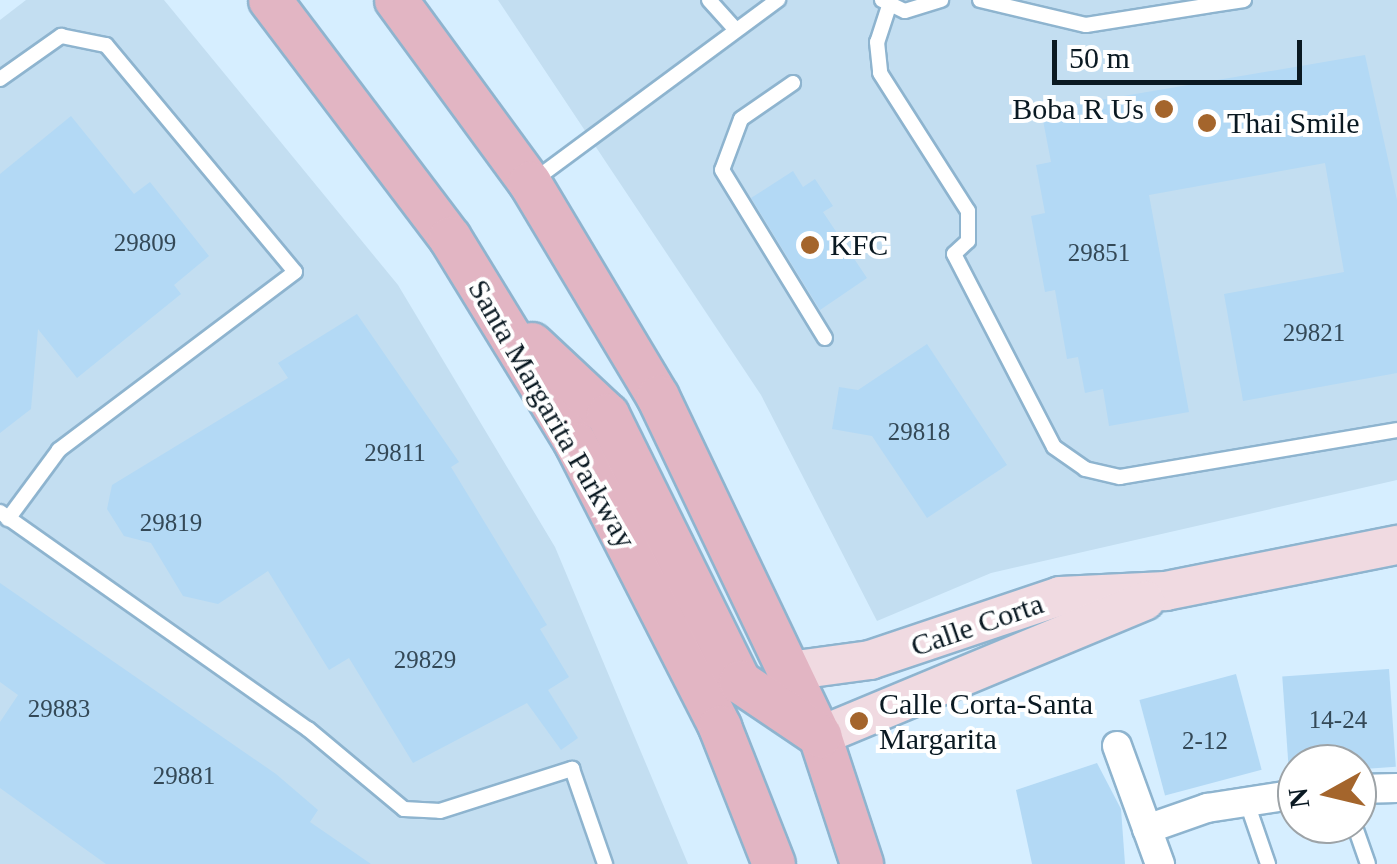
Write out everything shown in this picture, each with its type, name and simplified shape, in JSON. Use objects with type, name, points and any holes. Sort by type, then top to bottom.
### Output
[{"type":"main road","name":"Santa Margarita Parkway","points":[[270,0],[491,306],[576,444],[702,692],[774,864]]},
{"type":"main road","points":[[396,0],[530,184],[658,397],[820,736],[862,864]]},
{"type":"main road","points":[[491,306],[608,415],[740,682],[820,736]]},
{"type":"street","name":"Calle Corta","points":[[789,672],[870,660],[1060,596],[1166,591],[1397,544]]},
{"type":"street","name":"Calle Corta","points":[[820,736],[1166,591]]},
{"type":"street","points":[[1117,746],[1160,864]]},
{"type":"street","points":[[1147,829],[1245,799],[1277,796]]},
{"type":"lane","points":[[709,0],[735,29]]},
{"type":"lane","points":[[530,184],[778,0]]},
{"type":"lane","points":[[942,0],[920,10],[886,3],[877,42],[880,73],[968,210],[968,241],[954,254],[1054,447],[1084,469],[1120,478],[1397,430]]},
{"type":"lane","points":[[980,0],[1086,25],[1244,0]]},
{"type":"lane","points":[[0,79],[62,36],[106,45],[295,272],[59,450],[4,516],[308,729],[404,809],[440,811],[572,769],[605,864]]},
{"type":"lane","points":[[793,83],[741,119],[722,170],[826,338]]},
{"type":"lane","points":[[1245,799],[1268,864]]},
{"type":"shaded area","points":[[26,0],[164,0],[398,285],[555,547],[688,864],[0,864],[0,20]]},
{"type":"shaded area","points":[[498,0],[1397,0],[1397,480],[991,573],[877,621],[761,395]]},
{"type":"building","points":[[1365,55],[1397,200],[1397,373],[1243,401],[1224,294],[1344,272],[1325,163],[1149,195],[1189,412],[1109,426],[1103,389],[1085,393],[1078,357],[1067,359],[1055,290],[1045,292],[1031,216],[1045,213],[1036,165],[1051,162],[1041,110]]},
{"type":"building","points":[[71,116],[134,194],[150,182],[209,256],[174,285],[181,294],[77,378],[38,329],[31,409],[0,433],[0,174]]},
{"type":"building","name":"KFC","points":[[793,171],[803,187],[815,179],[833,206],[823,212],[867,278],[820,310],[751,198]]},
{"type":"building","points":[[357,314],[459,462],[451,467],[547,625],[540,629],[569,677],[548,690],[578,738],[561,750],[527,703],[413,763],[349,658],[329,670],[268,571],[218,604],[183,596],[151,543],[124,536],[107,509],[112,485],[288,378],[278,363]]},
{"type":"building","points":[[927,344],[1007,465],[927,518],[872,436],[832,429],[839,387],[858,390]]},
{"type":"building","points":[[0,583],[276,774],[318,810],[310,822],[371,864],[106,864],[0,788],[0,722],[18,695],[0,682]]},
{"type":"building","points":[[1389,669],[1396,767],[1377,768],[1377,744],[1287,744],[1282,676]]},
{"type":"building","points":[[1236,674],[1262,770],[1165,796],[1139,700]]},
{"type":"building","points":[[1097,763],[1121,809],[1125,864],[1032,864],[1016,790]]},
{"type":"place","name":"Boba R Us","points":[[1164,109]]},
{"type":"place","name":"Thai Smile","points":[[1207,123]]},
{"type":"place","name":"KFC","points":[[810,245]]},
{"type":"place","name":"Calle Corta-Santa Margarita","points":[[859,721]]}]
